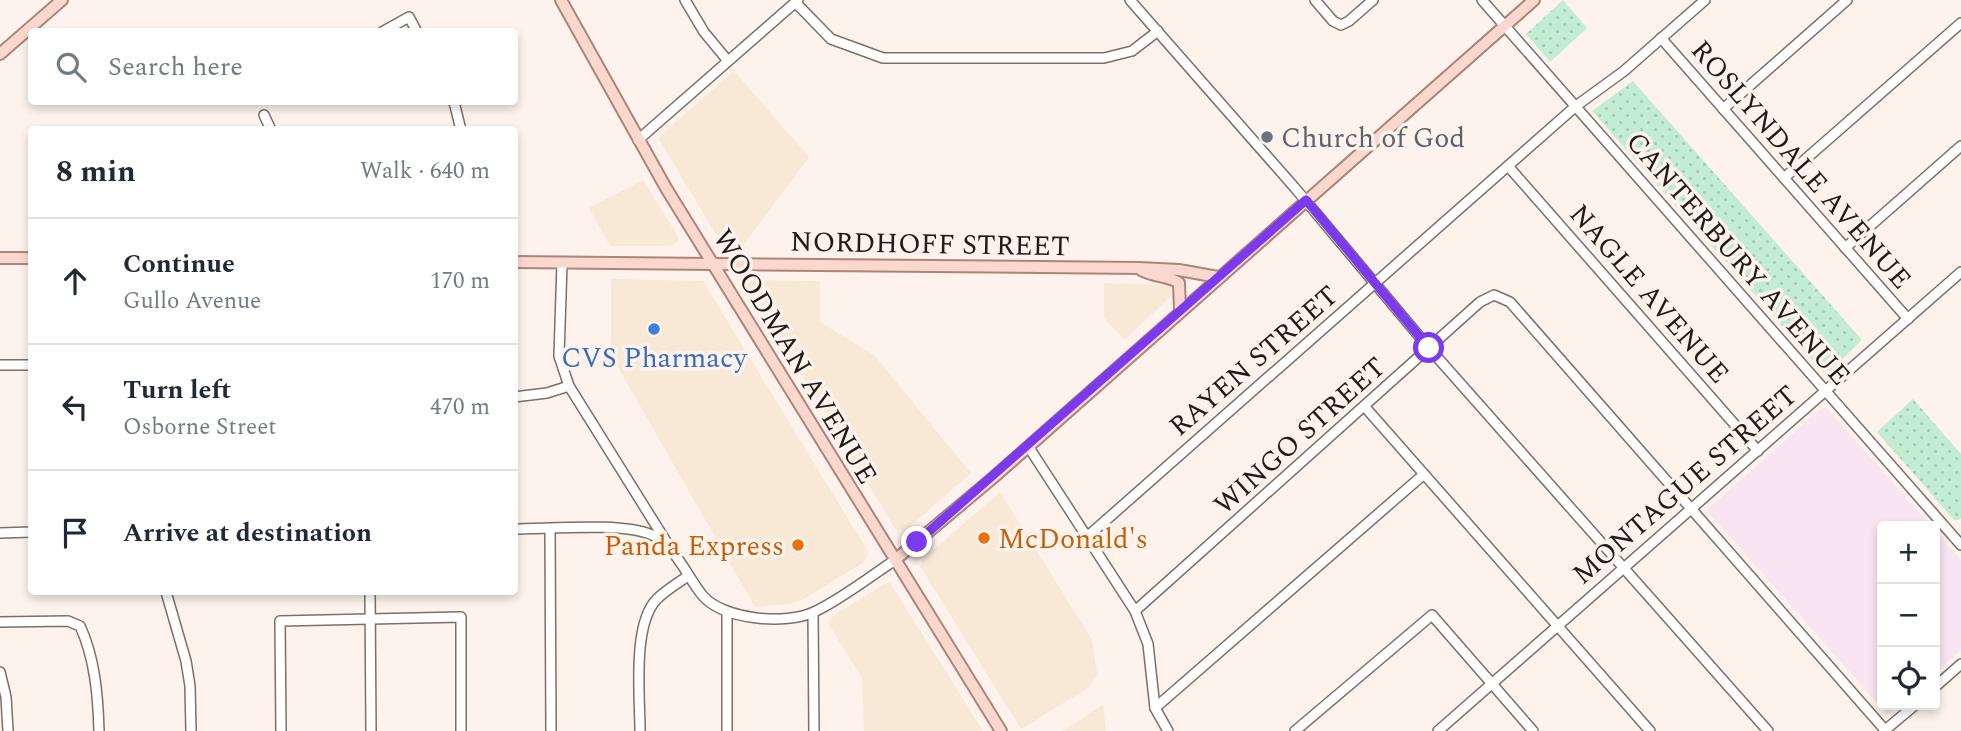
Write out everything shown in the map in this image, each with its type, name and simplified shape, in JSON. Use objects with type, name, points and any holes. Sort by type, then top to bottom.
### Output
[{"type":"main road","points":[[30,28],[62,0]]},
{"type":"main road","name":"WOODMAN AVENUE","points":[[561,0],[638,140],[1001,731]]},
{"type":"main road","points":[[895,560],[1534,0]]},
{"type":"main road","points":[[0,54],[28,30]]},
{"type":"main road","points":[[0,258],[28,258]]},
{"type":"main road","name":"NORDHOFF STREET","points":[[518,262],[1139,268],[1179,270],[1218,277]]},
{"type":"main road","points":[[1139,268],[1153,277],[1168,278],[1179,283],[1181,310]]},
{"type":"street","points":[[685,0],[704,32],[728,61]]},
{"type":"street","points":[[1130,0],[1306,200],[1429,348],[1768,731]]},
{"type":"street","points":[[1315,0],[1333,21],[1341,25],[1373,0]]},
{"type":"street","name":"CANTERBURY AVENUE","points":[[1482,0],[1825,391],[1959,538]]},
{"type":"street","name":"RAYEN STREET","points":[[1088,536],[1576,106],[1624,71],[1705,0]]},
{"type":"street","points":[[1723,109],[1847,0]]},
{"type":"street","points":[[638,140],[797,1],[831,38],[883,58],[1104,58],[1132,51],[1158,31]]},
{"type":"street","points":[[389,28],[409,17],[415,28]]},
{"type":"street","points":[[1784,178],[1961,23]]},
{"type":"street","name":"ROSLYNDALE AVENUE","points":[[1661,38],[1908,319]]},
{"type":"street","points":[[455,105],[460,126]]},
{"type":"street","points":[[264,115],[269,126]]},
{"type":"street","points":[[1845,248],[1961,146]]},
{"type":"street","name":"NAGLE AVENUE","points":[[1508,166],[1758,451]]},
{"type":"street","points":[[562,263],[559,356],[569,386],[688,576],[705,598],[726,613],[762,618],[796,617],[813,613],[895,560]]},
{"type":"street","name":"MONTAGUE STREET","points":[[1438,731],[1961,272]]},
{"type":"street","name":"WINGO STREET","points":[[1135,611],[1480,302],[1494,295],[1510,302],[1691,510]]},
{"type":"street","points":[[0,365],[28,365]]},
{"type":"street","points":[[518,397],[547,393],[569,386]]},
{"type":"street","points":[[1365,407],[1650,731]]},
{"type":"street","points":[[1028,446],[1135,611],[1148,643],[1156,708],[1168,731]]},
{"type":"street","points":[[1156,708],[1423,475]]},
{"type":"street","points":[[1691,510],[1885,731],[1909,710]]},
{"type":"street","points":[[550,528],[551,731]]},
{"type":"street","points":[[518,529],[634,530],[654,536],[670,547]]},
{"type":"street","points":[[0,533],[28,533]]},
{"type":"street","points":[[640,731],[640,636],[644,621],[658,598],[688,576]]},
{"type":"street","points":[[167,595],[186,661],[190,686],[191,731]]},
{"type":"street","points":[[370,595],[371,731]]},
{"type":"street","points":[[726,613],[727,731]]},
{"type":"street","points":[[813,613],[814,731]]},
{"type":"street","points":[[1295,731],[1432,615],[1533,731]]},
{"type":"street","points":[[281,731],[280,621],[461,617],[461,731]]},
{"type":"street","points":[[0,621],[74,622],[80,626],[99,698],[99,731]]},
{"type":"street","points":[[1940,683],[1961,664]]},
{"type":"street","points":[[0,672],[6,697],[8,731]]},
{"type":"shaded area","points":[[734,71],[809,157],[742,247],[727,244],[715,233],[659,139]]},
{"type":"shaded area","points":[[643,180],[678,236],[678,241],[671,246],[610,246],[589,208]]},
{"type":"shaded area","points":[[611,279],[703,281],[867,550],[868,555],[864,562],[802,600],[755,607],[611,355]]},
{"type":"shaded area","points":[[749,280],[820,281],[820,322],[874,355],[971,473],[905,531],[896,530],[747,285]]},
{"type":"shaded area","points":[[1104,283],[1168,285],[1173,294],[1125,340],[1104,318]]},
{"type":"shaded area","points":[[1822,408],[1827,408],[1927,521],[1877,521],[1877,703],[1708,512],[1709,508]]},
{"type":"shaded area","points":[[1000,492],[1092,640],[1097,674],[1088,688],[1021,729],[920,566],[922,560]]},
{"type":"shaded area","points":[[1940,537],[1961,560],[1961,650],[1940,669]]},
{"type":"shaded area","points":[[890,583],[983,731],[864,731],[862,678],[828,623],[833,616],[884,584]]},
{"type":"shaded area","points":[[1103,705],[1106,731],[1063,731],[1086,716]]},
{"type":"green space","points":[[1563,0],[1587,28],[1550,62],[1526,34]]},
{"type":"green space","points":[[1633,81],[1862,340],[1828,373],[1824,373],[1592,111]]},
{"type":"green space","points":[[1913,399],[1961,454],[1961,518],[1958,520],[1954,520],[1877,432]]},
{"type":"place","name":"Church of God","points":[[1267,137]]},
{"type":"place","name":"CVS Pharmacy","points":[[654,329]]},
{"type":"place","name":"McDonald's","points":[[984,538]]},
{"type":"place","name":"Panda Express","points":[[798,545]]},
{"type":"route","points":[[917,542],[1306,200],[1429,348]]}]
